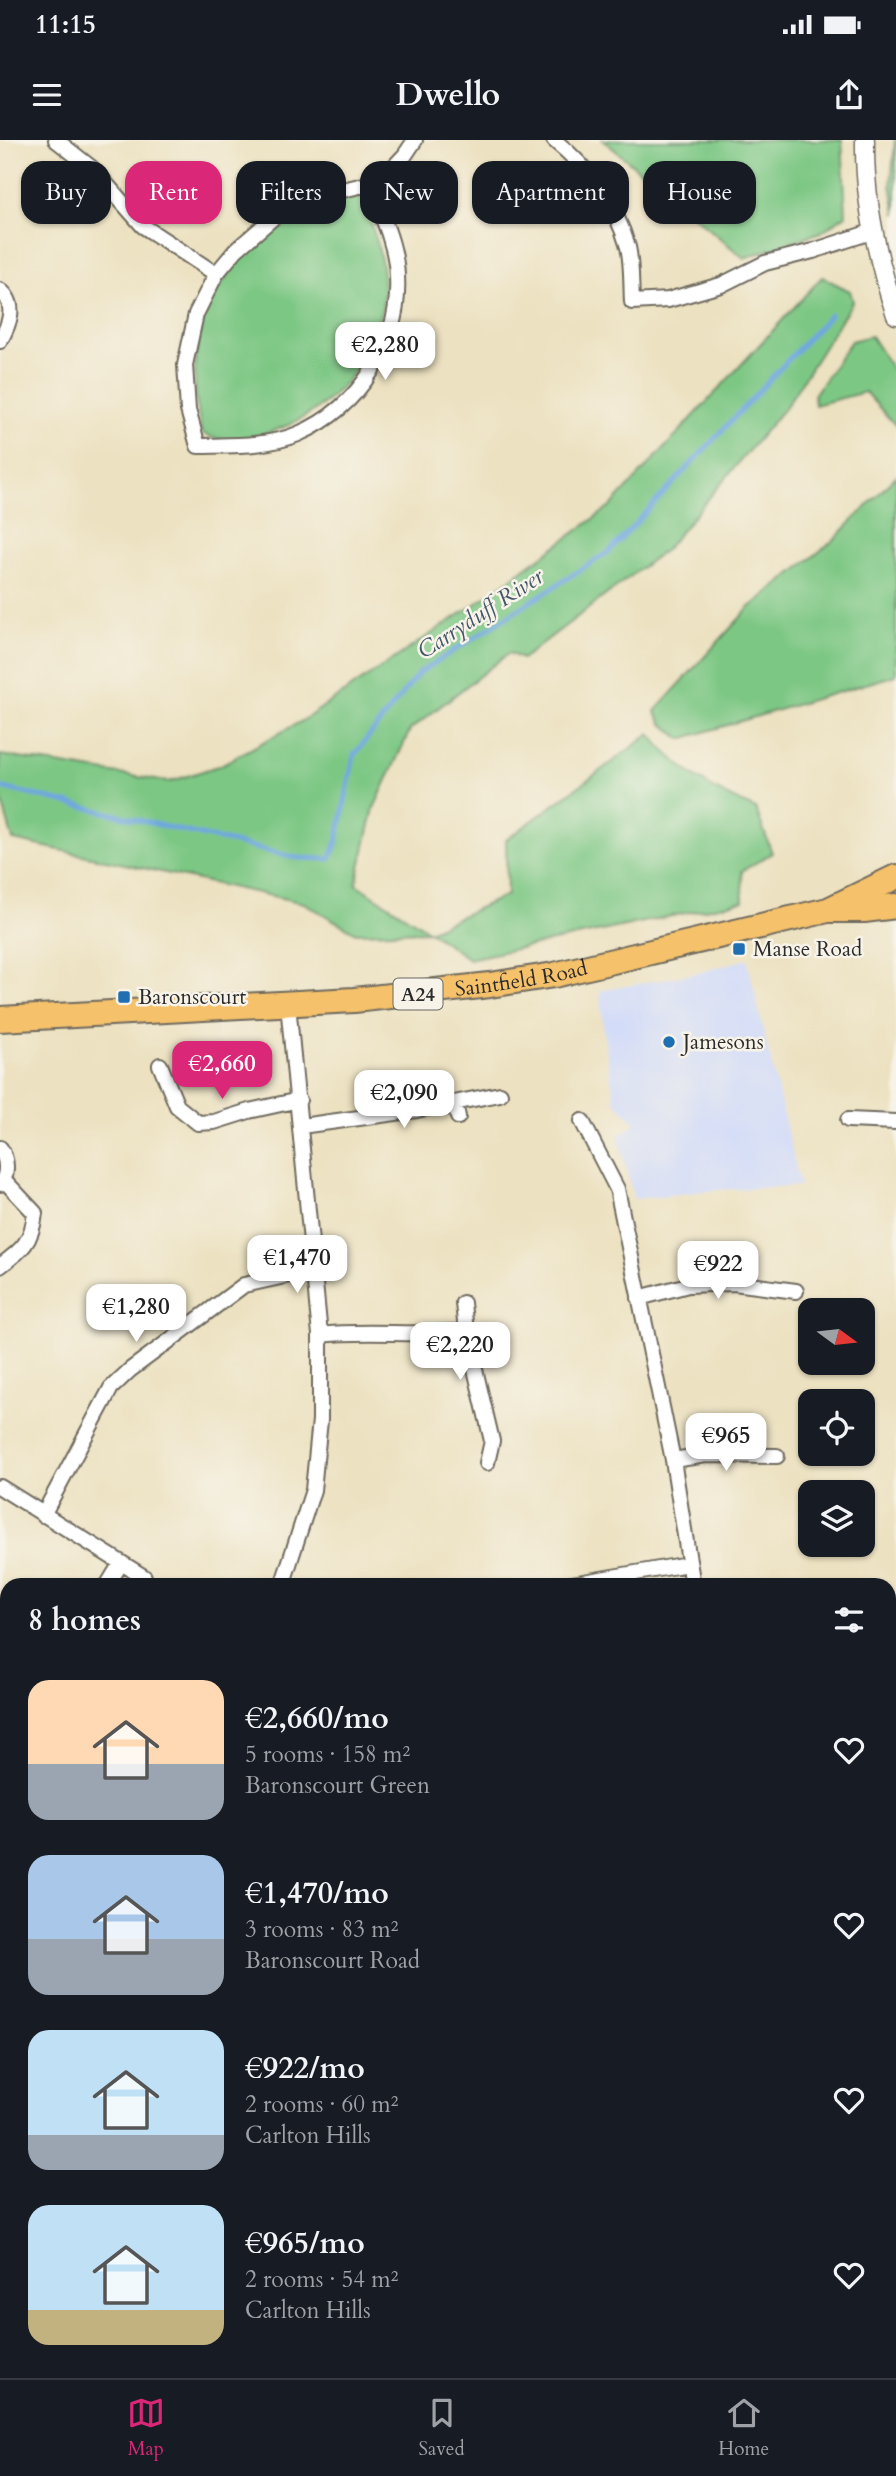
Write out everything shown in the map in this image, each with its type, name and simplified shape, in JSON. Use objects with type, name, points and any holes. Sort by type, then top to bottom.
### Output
[{"type":"highway","name":"Saintfield Road","points":[[0,1019],[288,1004],[430,993],[554,975],[828,910],[896,877]]},
{"type":"highway","name":"Saintfield Road","points":[[828,910],[864,910],[896,905]]},
{"type":"street","points":[[56,140],[93,169],[143,226],[216,274]]},
{"type":"street","points":[[399,161],[415,140]]},
{"type":"street","points":[[554,140],[580,162],[615,211],[628,249],[632,302],[668,300],[721,285],[765,263],[874,231]]},
{"type":"street","points":[[865,140],[867,188],[874,231],[896,315]]},
{"type":"street","points":[[360,186],[317,196],[274,217],[236,250],[216,274],[196,314],[185,365],[188,410],[198,446],[256,444],[296,435],[332,416],[363,384],[383,350],[390,329],[398,277],[392,241],[385,224]]},
{"type":"street","points":[[0,290],[5,293],[12,307],[9,326],[0,341]]},
{"type":"street","points":[[285,1578],[313,1490],[320,1420],[320,1335],[288,1004]]},
{"type":"street","points":[[160,1065],[177,1106],[198,1123],[214,1122],[299,1100]]},
{"type":"street","points":[[301,1126],[417,1110],[457,1110],[500,1094]]},
{"type":"street","points":[[848,1120],[896,1122]]},
{"type":"street","points":[[582,1121],[617,1189],[673,1460],[691,1578]]},
{"type":"street","points":[[0,1148],[6,1165],[2,1182],[35,1213],[34,1225],[25,1247],[0,1266]]},
{"type":"street","points":[[43,1515],[111,1388],[130,1370],[244,1285],[312,1270]]},
{"type":"street","points":[[639,1298],[688,1285],[722,1284],[796,1291]]},
{"type":"street","points":[[463,1303],[466,1331],[492,1440],[487,1462]]},
{"type":"street","points":[[320,1335],[346,1331],[432,1335],[466,1331]]},
{"type":"street","points":[[673,1460],[706,1455],[777,1456]]},
{"type":"street","points":[[0,1487],[144,1577]]},
{"type":"street","points":[[112,1578],[121,1563]]},
{"type":"street","points":[[606,1578],[688,1564]]},
{"type":"shaded area","points":[[747,959],[800,1186],[715,1190],[634,1199],[618,1136],[636,1123],[615,1102],[604,1037],[600,991],[698,973]]},
{"type":"green space","points":[[603,140],[842,140],[846,215],[821,232],[744,258],[703,224],[756,224],[756,161],[643,161],[643,173]]},
{"type":"green space","points":[[896,140],[896,214],[891,185]]},
{"type":"green space","points":[[346,195],[360,197],[360,224],[371,224],[384,279],[382,306],[376,330],[366,352],[338,391],[300,419],[278,429],[242,439],[228,440],[208,436],[202,433],[196,399],[195,367],[199,337],[208,309],[221,284],[240,260],[282,224],[346,224]]},
{"type":"green space","points":[[822,277],[850,291],[853,301],[787,405],[666,549],[522,659],[509,653],[410,730],[374,808],[356,884],[429,931],[356,933],[304,903],[13,840],[0,795],[0,755],[169,782],[221,765],[302,721],[487,596],[610,507]]},
{"type":"green space","points":[[871,336],[896,375],[896,426],[865,392],[815,405],[814,395],[851,341]]},
{"type":"green space","points":[[896,476],[896,675],[681,739],[663,724],[655,711],[749,608],[835,539]]},
{"type":"green space","points":[[650,734],[672,758],[698,778],[756,809],[772,853],[742,871],[743,901],[469,959],[429,931],[507,895],[506,840]]},
{"type":"waterway","name":"Carryduff River","points":[[0,787],[297,858],[330,859],[337,842],[354,755],[419,673],[610,551],[830,315]]},
{"type":"place","name":"Manse Road","points":[[739,949]]},
{"type":"place","name":"Baronscourt","points":[[124,997]]},
{"type":"place","name":"Jamesons","points":[[669,1042]]}]
